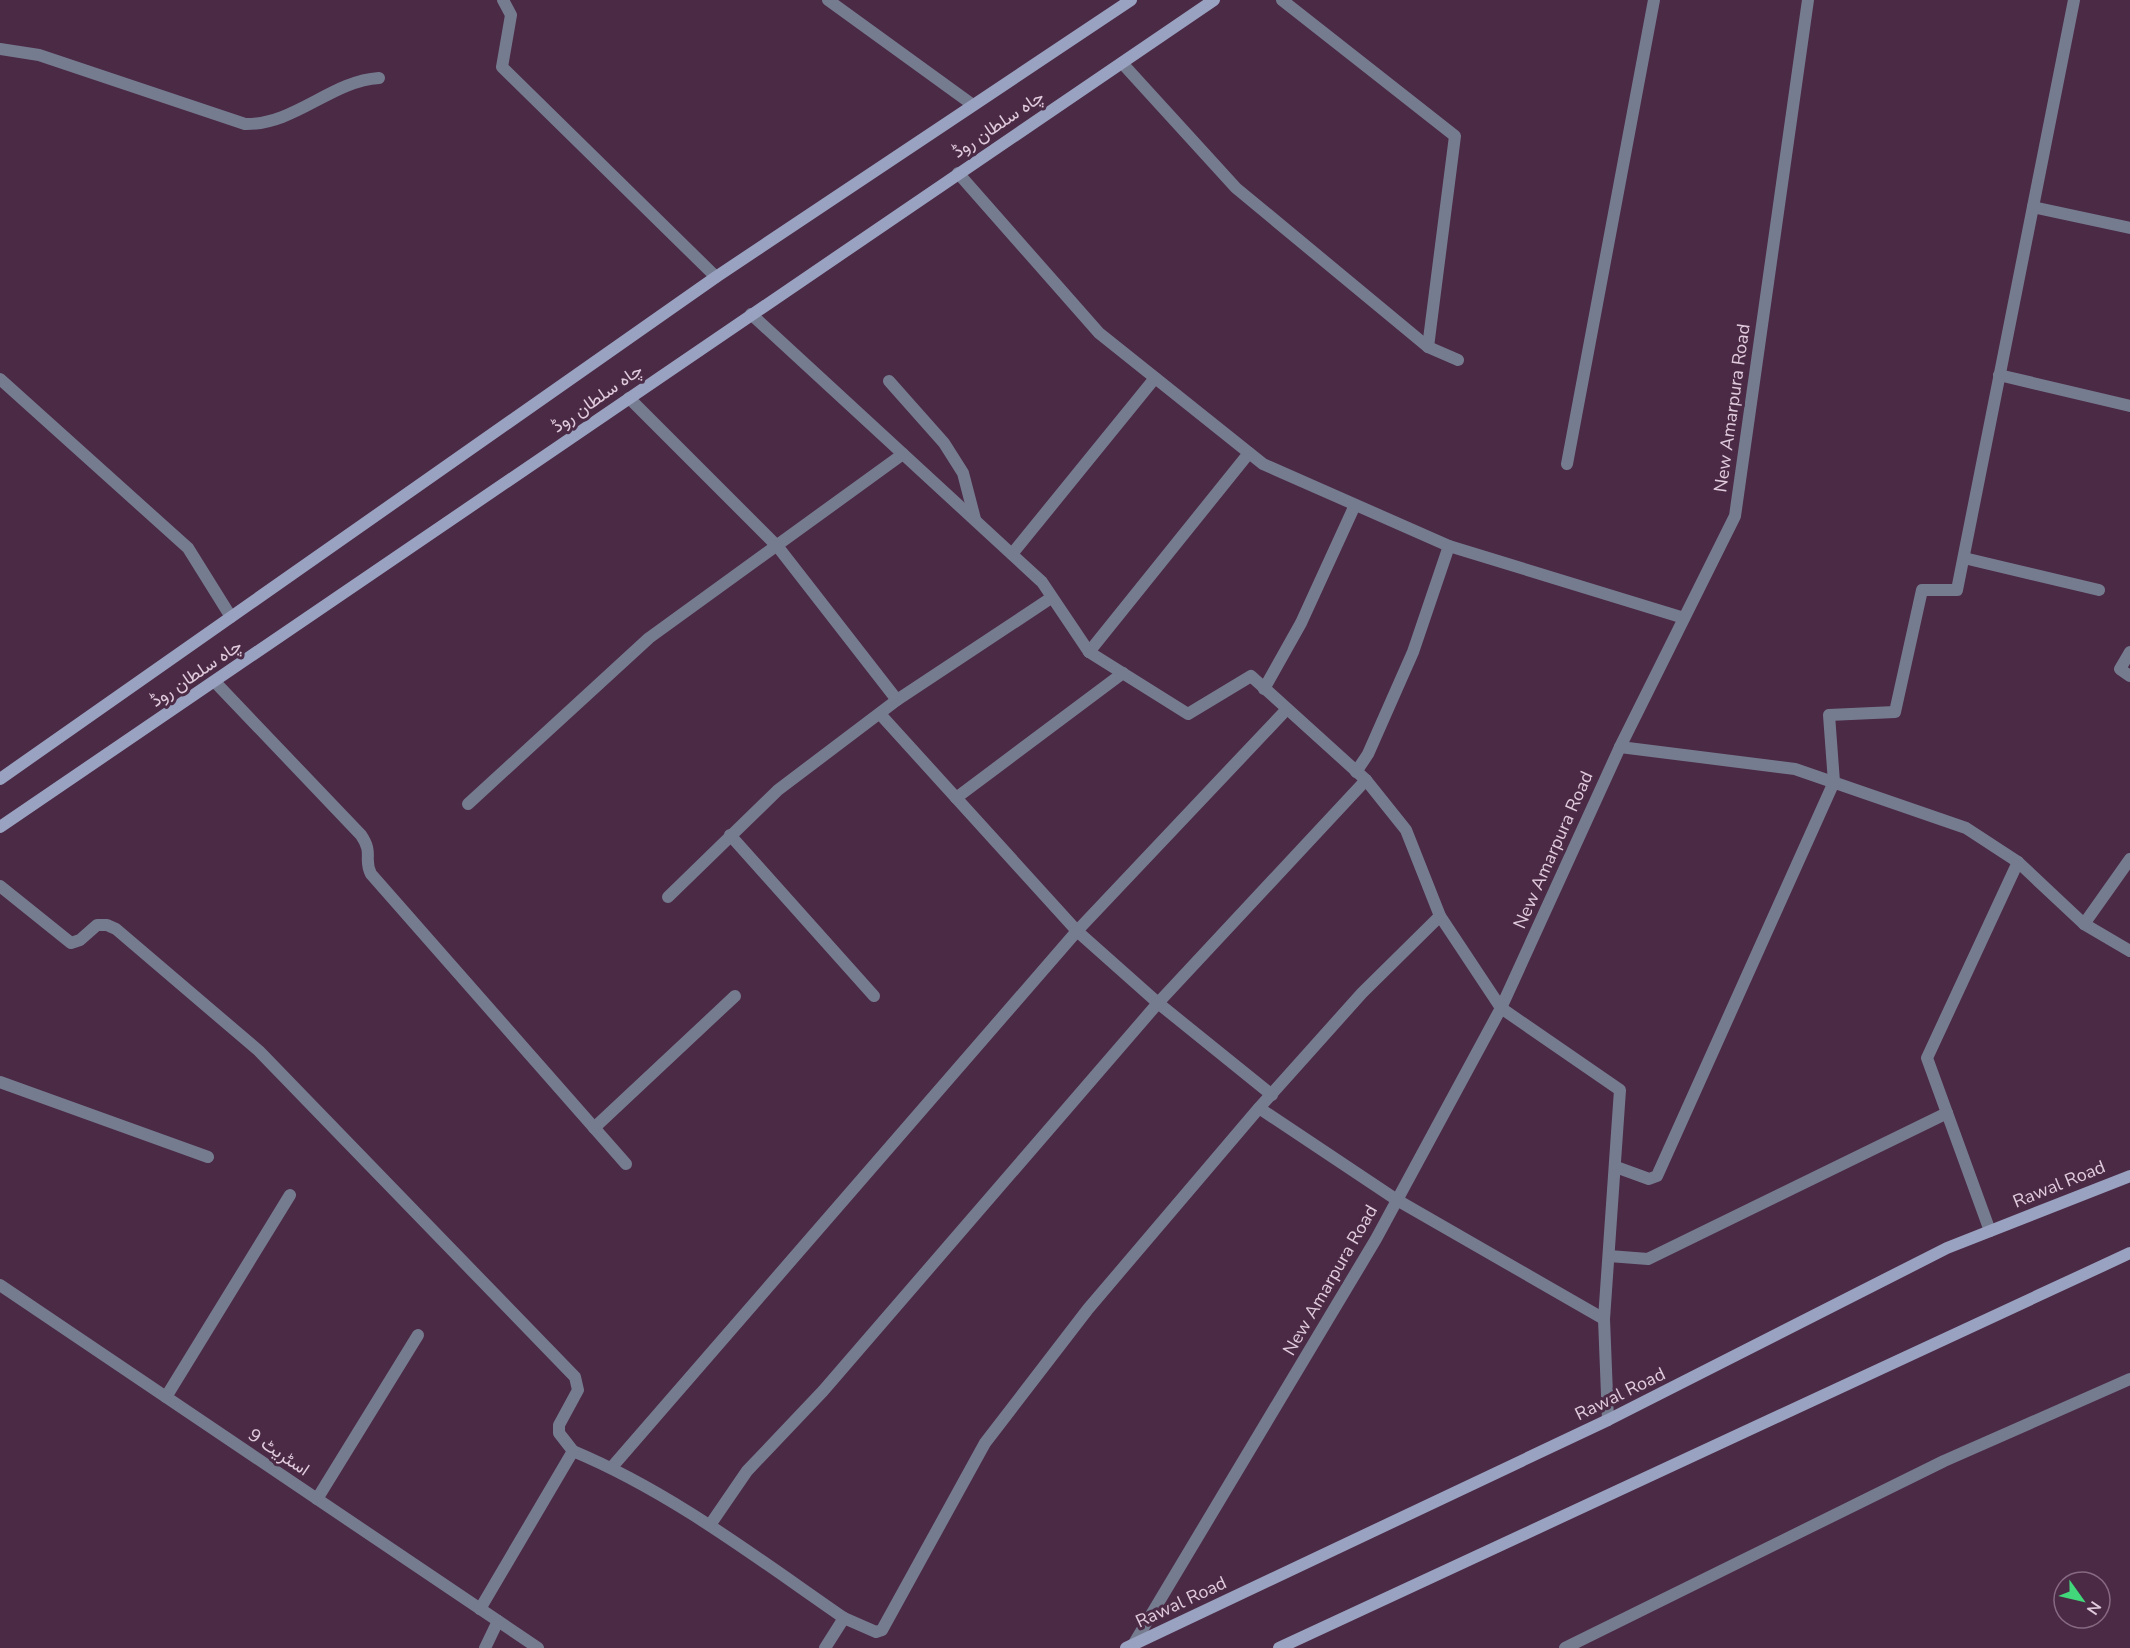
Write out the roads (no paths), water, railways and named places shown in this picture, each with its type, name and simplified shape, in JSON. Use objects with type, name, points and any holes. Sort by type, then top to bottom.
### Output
[{"type":"main road","name":"چاہ سلطان روڈ","points":[[0,779],[716,277],[1131,0]]},
{"type":"main road","name":"چاہ سلطان روڈ","points":[[0,827],[1214,0]]},
{"type":"main road","name":"Rawal Road","points":[[1130,1646],[1608,1420],[1947,1248],[2130,1176]]},
{"type":"main road","points":[[1279,1648],[2130,1253]]},
{"type":"street","points":[[503,0],[511,15],[502,67],[716,277]]},
{"type":"street","points":[[828,0],[973,105]]},
{"type":"street","points":[[1282,0],[1455,136],[1428,347]]},
{"type":"street","points":[[1567,464],[1654,0]]},
{"type":"street","name":"New Amarpura Road","points":[[1130,1646],[1398,1200],[1501,1008],[1620,747],[1734,516],[1808,0]]},
{"type":"street","points":[[1616,1167],[1649,1179],[1657,1176],[1834,782],[1829,715],[1895,712],[1922,590],[1957,590],[2074,0]]},
{"type":"street","points":[[0,49],[39,55],[245,124],[262,124],[285,117],[359,79],[379,78]]},
{"type":"street","points":[[1122,63],[1236,188],[1428,347],[1458,360]]},
{"type":"street","points":[[958,173],[1100,333],[1263,464],[1449,546],[1684,618]]},
{"type":"street","points":[[2033,207],[2130,228]]},
{"type":"street","points":[[751,314],[1042,582],[1089,652],[1188,714],[1251,676],[1366,780],[1406,830],[1440,916],[1501,1008],[1620,1090],[1604,1319],[1608,1420]]},
{"type":"street","points":[[1999,375],[2130,406]]},
{"type":"street","points":[[1012,554],[1155,378]]},
{"type":"street","points":[[0,380],[188,548],[231,617]]},
{"type":"street","points":[[889,381],[944,443],[963,473],[975,519]]},
{"type":"street","points":[[629,398],[778,547],[897,700]]},
{"type":"street","points":[[1089,652],[1249,453]]},
{"type":"street","points":[[468,804],[649,638],[778,547],[903,454]]},
{"type":"street","points":[[1264,688],[1301,623],[1355,505]]},
{"type":"street","points":[[1356,771],[1368,754],[1413,652],[1449,546]]},
{"type":"street","points":[[1964,558],[2099,590]]},
{"type":"street","points":[[668,897],[729,835],[778,790],[897,700],[1051,598]]},
{"type":"street","points":[[2130,651],[2121,669],[2130,676]]},
{"type":"street","points":[[956,798],[1123,673]]},
{"type":"street","points":[[215,682],[361,835],[368,846],[368,868],[371,874],[626,1164]]},
{"type":"street","points":[[612,1467],[1077,931],[1287,709]]},
{"type":"street","points":[[880,714],[1077,931],[1158,1003],[1272,1095]]},
{"type":"street","points":[[1620,747],[1794,769],[1966,828],[2018,862],[2084,924],[2130,951]]},
{"type":"street","points":[[710,1525],[747,1471],[831,1383],[1158,1003],[1366,780]]},
{"type":"street","points":[[729,835],[874,996]]},
{"type":"street","points":[[2084,924],[2130,859]]},
{"type":"street","points":[[1990,1231],[1927,1058],[2018,862]]},
{"type":"street","points":[[0,886],[71,943],[80,940],[98,925],[107,925],[116,929],[259,1051],[575,1377],[578,1390],[559,1425],[558,1433],[573,1451],[612,1467],[710,1525],[844,1618],[876,1632],[882,1630],[985,1443],[1088,1309],[1259,1108],[1362,993],[1440,916]]},
{"type":"street","points":[[594,1128],[735,996]]},
{"type":"street","points":[[0,1082],[208,1157]]},
{"type":"street","points":[[1259,1108],[1398,1200],[1604,1319]]},
{"type":"street","points":[[1609,1256],[1648,1258],[1947,1113]]},
{"type":"street","points":[[166,1397],[290,1195]]},
{"type":"street","name":"اسٹریٹ 9","points":[[0,1285],[538,1648]]},
{"type":"street","points":[[317,1499],[418,1335]]},
{"type":"street","points":[[1565,1648],[1944,1461],[2130,1379]]},
{"type":"street","points":[[480,1609],[573,1451]]},
{"type":"street","points":[[825,1648],[844,1618]]},
{"type":"street","points":[[485,1648],[498,1621]]}]
